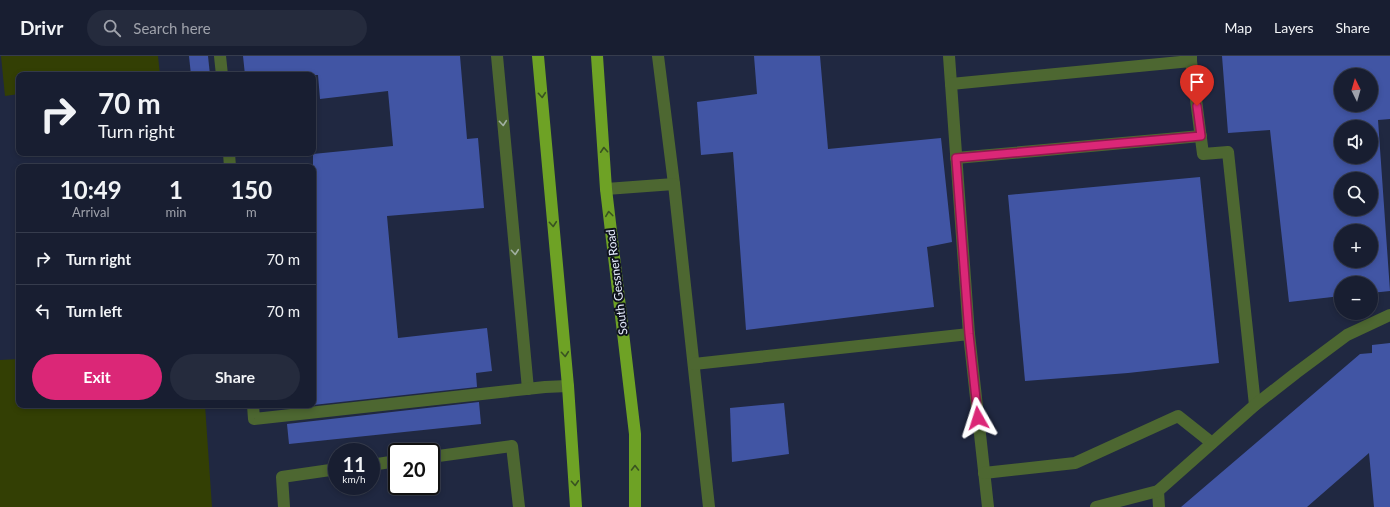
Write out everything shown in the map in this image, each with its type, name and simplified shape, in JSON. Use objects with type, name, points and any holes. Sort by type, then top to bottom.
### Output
[{"type":"main road","points":[[538,56],[568,386],[576,507]]},
{"type":"main road","name":"South Gessner Road","points":[[597,56],[606,189],[635,434],[635,507]]},
{"type":"lane","points":[[220,56],[222,72]]},
{"type":"lane","points":[[496,56],[528,389]]},
{"type":"lane","points":[[658,56],[674,184],[709,507]]},
{"type":"lane","points":[[948,56],[969,334],[988,507]]},
{"type":"lane","points":[[951,84],[1191,58],[1203,154],[1228,152],[1255,405]]},
{"type":"lane","points":[[956,158],[1201,136]]},
{"type":"lane","points":[[606,189],[674,184]]},
{"type":"lane","points":[[1096,507],[1158,491],[1255,405],[1347,335],[1390,315]]},
{"type":"lane","points":[[694,364],[969,334]]},
{"type":"lane","points":[[253,408],[254,419],[546,387],[568,386]]},
{"type":"lane","points":[[984,473],[1075,463],[1178,416],[1212,443]]},
{"type":"lane","points":[[440,456],[512,446],[519,507]]},
{"type":"lane","points":[[284,507],[282,477],[328,470]]},
{"type":"lane","points":[[1158,491],[1159,507]]},
{"type":"green space","points":[[1,56],[158,56],[160,72],[16,72],[16,94],[5,96]]},
{"type":"green space","points":[[16,359],[16,408],[205,408],[212,507],[0,507],[0,360]]},
{"type":"building","points":[[189,56],[208,56],[210,72],[191,72]]},
{"type":"building","points":[[243,56],[460,56],[467,139],[478,138],[484,208],[387,216],[398,338],[487,328],[492,371],[476,373],[477,387],[316,405],[316,164],[313,164],[313,156],[316,156],[316,154],[393,146],[388,91],[320,99],[318,75],[316,75],[316,72],[245,72]]},
{"type":"building","points":[[754,56],[820,56],[828,149],[941,138],[952,242],[927,247],[934,307],[746,330],[733,152],[701,155],[697,102],[757,94]]},
{"type":"building","points":[[1222,56],[1390,56],[1390,119],[1378,120],[1390,291],[1378,292],[1378,276],[1334,276],[1334,297],[1289,302],[1270,130],[1228,133]]},
{"type":"building","points":[[1200,177],[1219,363],[1128,373],[1025,381],[1008,195]]},
{"type":"building","points":[[1390,343],[1390,507],[1374,507],[1369,453],[1307,507],[1181,507],[1360,354],[1372,353],[1372,345]]},
{"type":"building","points":[[479,402],[481,424],[289,444],[287,424]]},
{"type":"building","points":[[784,403],[789,454],[732,462],[730,408]]},
{"type":"route","points":[[978,418],[969,334],[956,158],[1201,136],[1197,106]]}]
